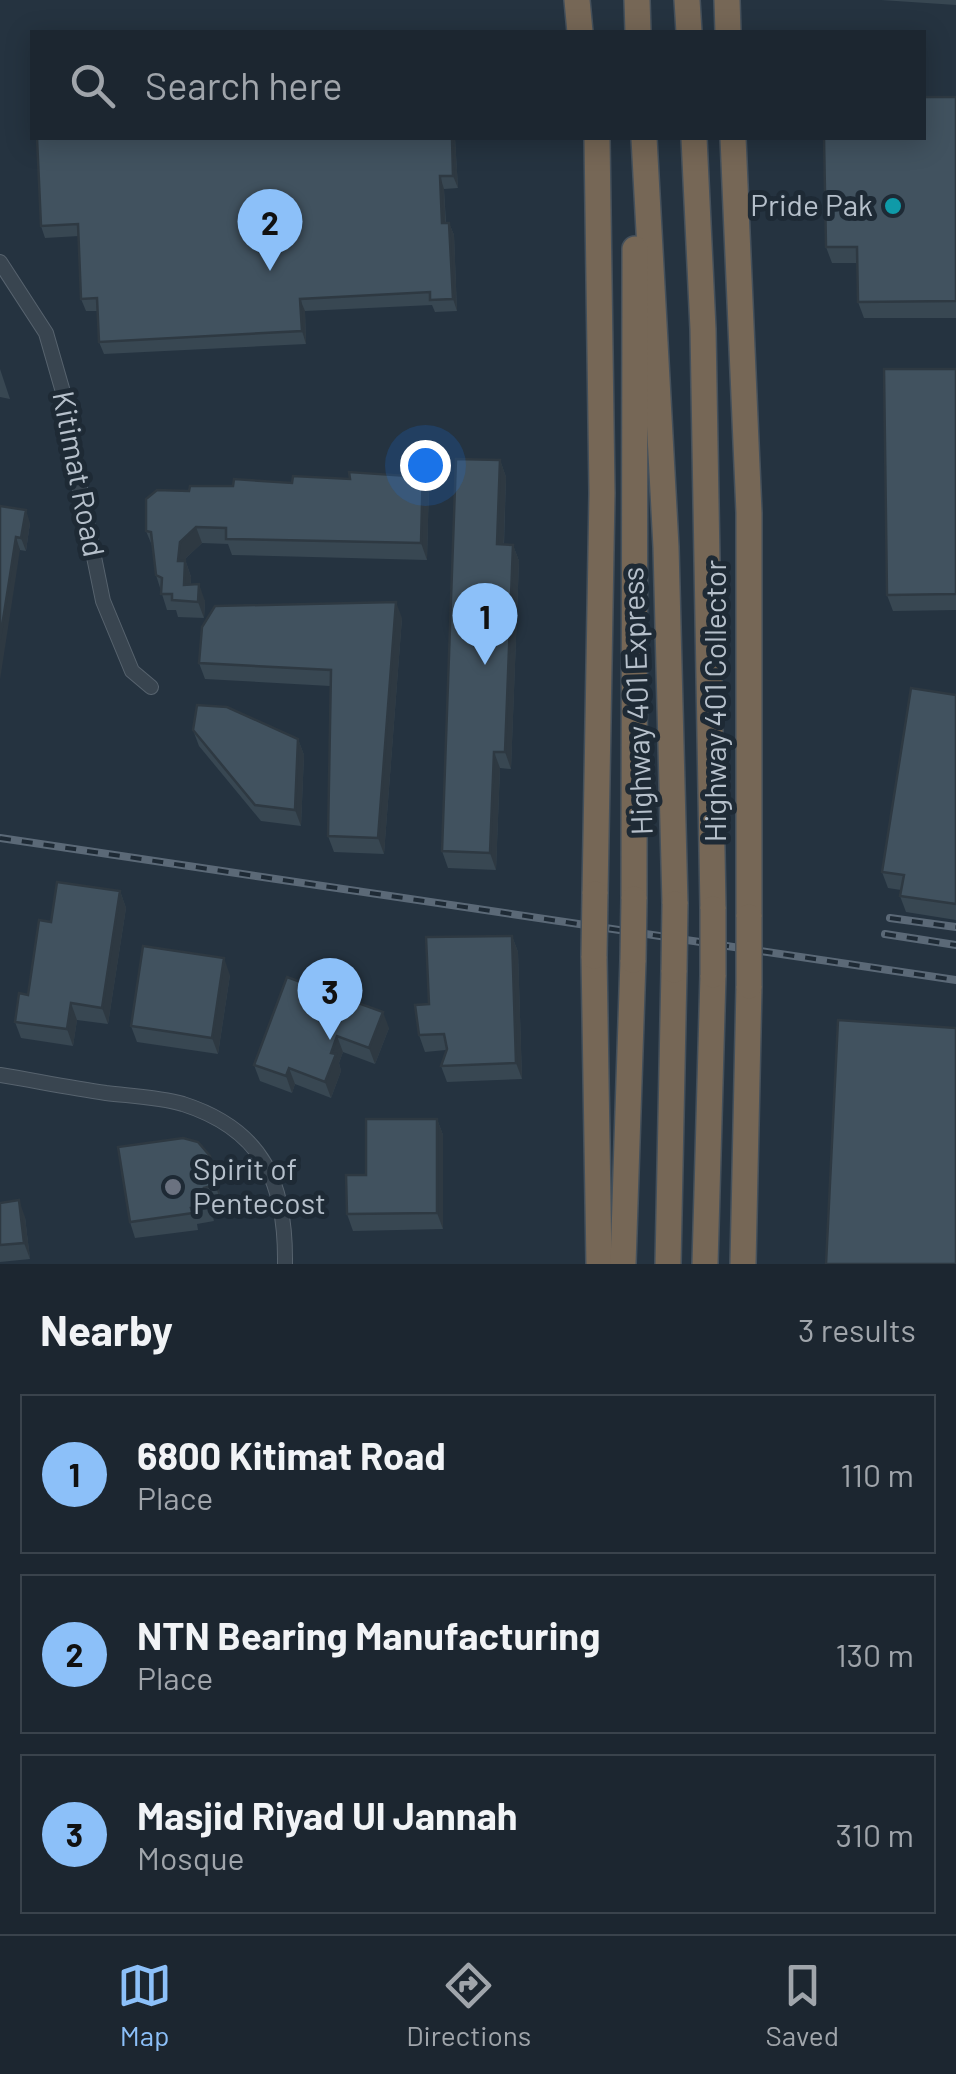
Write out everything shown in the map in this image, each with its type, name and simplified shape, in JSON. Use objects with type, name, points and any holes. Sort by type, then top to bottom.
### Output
[{"type":"highway","points":[[577,0],[580,30]]},
{"type":"highway","points":[[595,0],[596,30]]},
{"type":"highway","points":[[636,0],[637,30]]},
{"type":"highway","points":[[688,0],[689,30]]},
{"type":"highway","points":[[728,0],[729,30]]},
{"type":"highway","points":[[585,140],[602,493]]},
{"type":"highway","points":[[597,140],[602,493],[594,956],[599,1264]]},
{"type":"highway","points":[[622,1264],[634,899],[635,140]]},
{"type":"highway","name":"Highway 401 Express","points":[[644,140],[666,547],[675,904],[668,1264]]},
{"type":"highway","points":[[694,140],[703,329],[714,909],[706,1264]]},
{"type":"highway","name":"Highway 401 Collector","points":[[733,140],[749,514],[749,986],[743,1264]]},
{"type":"street","name":"Kitimat Road","points":[[0,262],[46,333],[65,398],[103,601],[132,671],[151,686]]},
{"type":"street","points":[[0,1075],[180,1103],[228,1126],[250,1142],[268,1168],[281,1198],[285,1264]]},
{"type":"building","name":"Pride Pak","points":[[926,97],[956,97],[956,301],[858,302],[857,247],[826,247],[824,140],[926,140]]},
{"type":"building","points":[[37,140],[452,140],[453,176],[440,176],[442,223],[449,223],[453,299],[430,300],[430,292],[300,299],[302,331],[99,342],[97,298],[81,299],[78,224],[41,226]]},
{"type":"building","points":[[884,369],[956,369],[956,594],[887,595]]},
{"type":"building","points":[[456,459],[500,460],[497,544],[513,545],[505,752],[494,752],[490,853],[442,851]]},
{"type":"building","points":[[423,466],[421,543],[226,539],[226,528],[196,527],[180,542],[178,561],[185,561],[184,585],[199,584],[198,602],[172,600],[172,594],[161,594],[162,578],[156,575],[151,532],[146,531],[146,499],[157,490],[233,486],[234,479],[292,483],[293,476],[350,479],[349,472],[407,476],[405,467]]},
{"type":"building","points":[[0,506],[26,510],[21,538],[16,537],[0,639]]},
{"type":"building","points":[[396,602],[378,838],[328,836],[331,670],[199,663],[202,627],[215,606]]},
{"type":"building","points":[[911,688],[956,695],[956,904],[900,896],[904,875],[882,872]]},
{"type":"building","points":[[197,705],[227,707],[298,739],[295,810],[255,805],[193,730]]},
{"type":"building","points":[[57,882],[120,891],[102,1008],[71,1003],[67,1029],[15,1022],[19,993],[28,995],[39,920],[51,922]]},
{"type":"building","points":[[512,936],[516,1063],[441,1066],[447,1049],[444,1034],[419,1035],[415,1005],[429,1004],[426,937]]},
{"type":"building","points":[[143,946],[224,958],[212,1038],[131,1026]]},
{"type":"building","points":[[287,977],[383,1012],[369,1048],[337,1036],[331,1053],[336,1054],[325,1082],[289,1068],[286,1076],[254,1065]]},
{"type":"building","points":[[838,1020],[956,1028],[956,1264],[826,1264]]},
{"type":"building","points":[[366,1119],[437,1119],[437,1213],[347,1214],[346,1175],[366,1175]]},
{"type":"building","name":"Spirit of Pentecost","points":[[183,1138],[198,1142],[210,1156],[215,1185],[204,1188],[208,1204],[191,1208],[193,1213],[130,1222],[118,1147]]},
{"type":"building","points":[[19,1200],[24,1243],[0,1245],[0,1203]]},
{"type":"railway","points":[[0,838],[956,980]]},
{"type":"railway","points":[[890,918],[956,927]]},
{"type":"railway","points":[[885,934],[956,945]]},
{"type":"place","name":"Pride Pak","points":[[893,206]]},
{"type":"place","name":"NTN Bearing Manufacturing","points":[[270,271]]},
{"type":"place","name":"6800 Kitimat Road","points":[[485,665]]},
{"type":"place","name":"Masjid Riyad Ul Jannah","points":[[330,1040]]},
{"type":"place","name":"Spirit of Pentecost","points":[[173,1187]]}]
